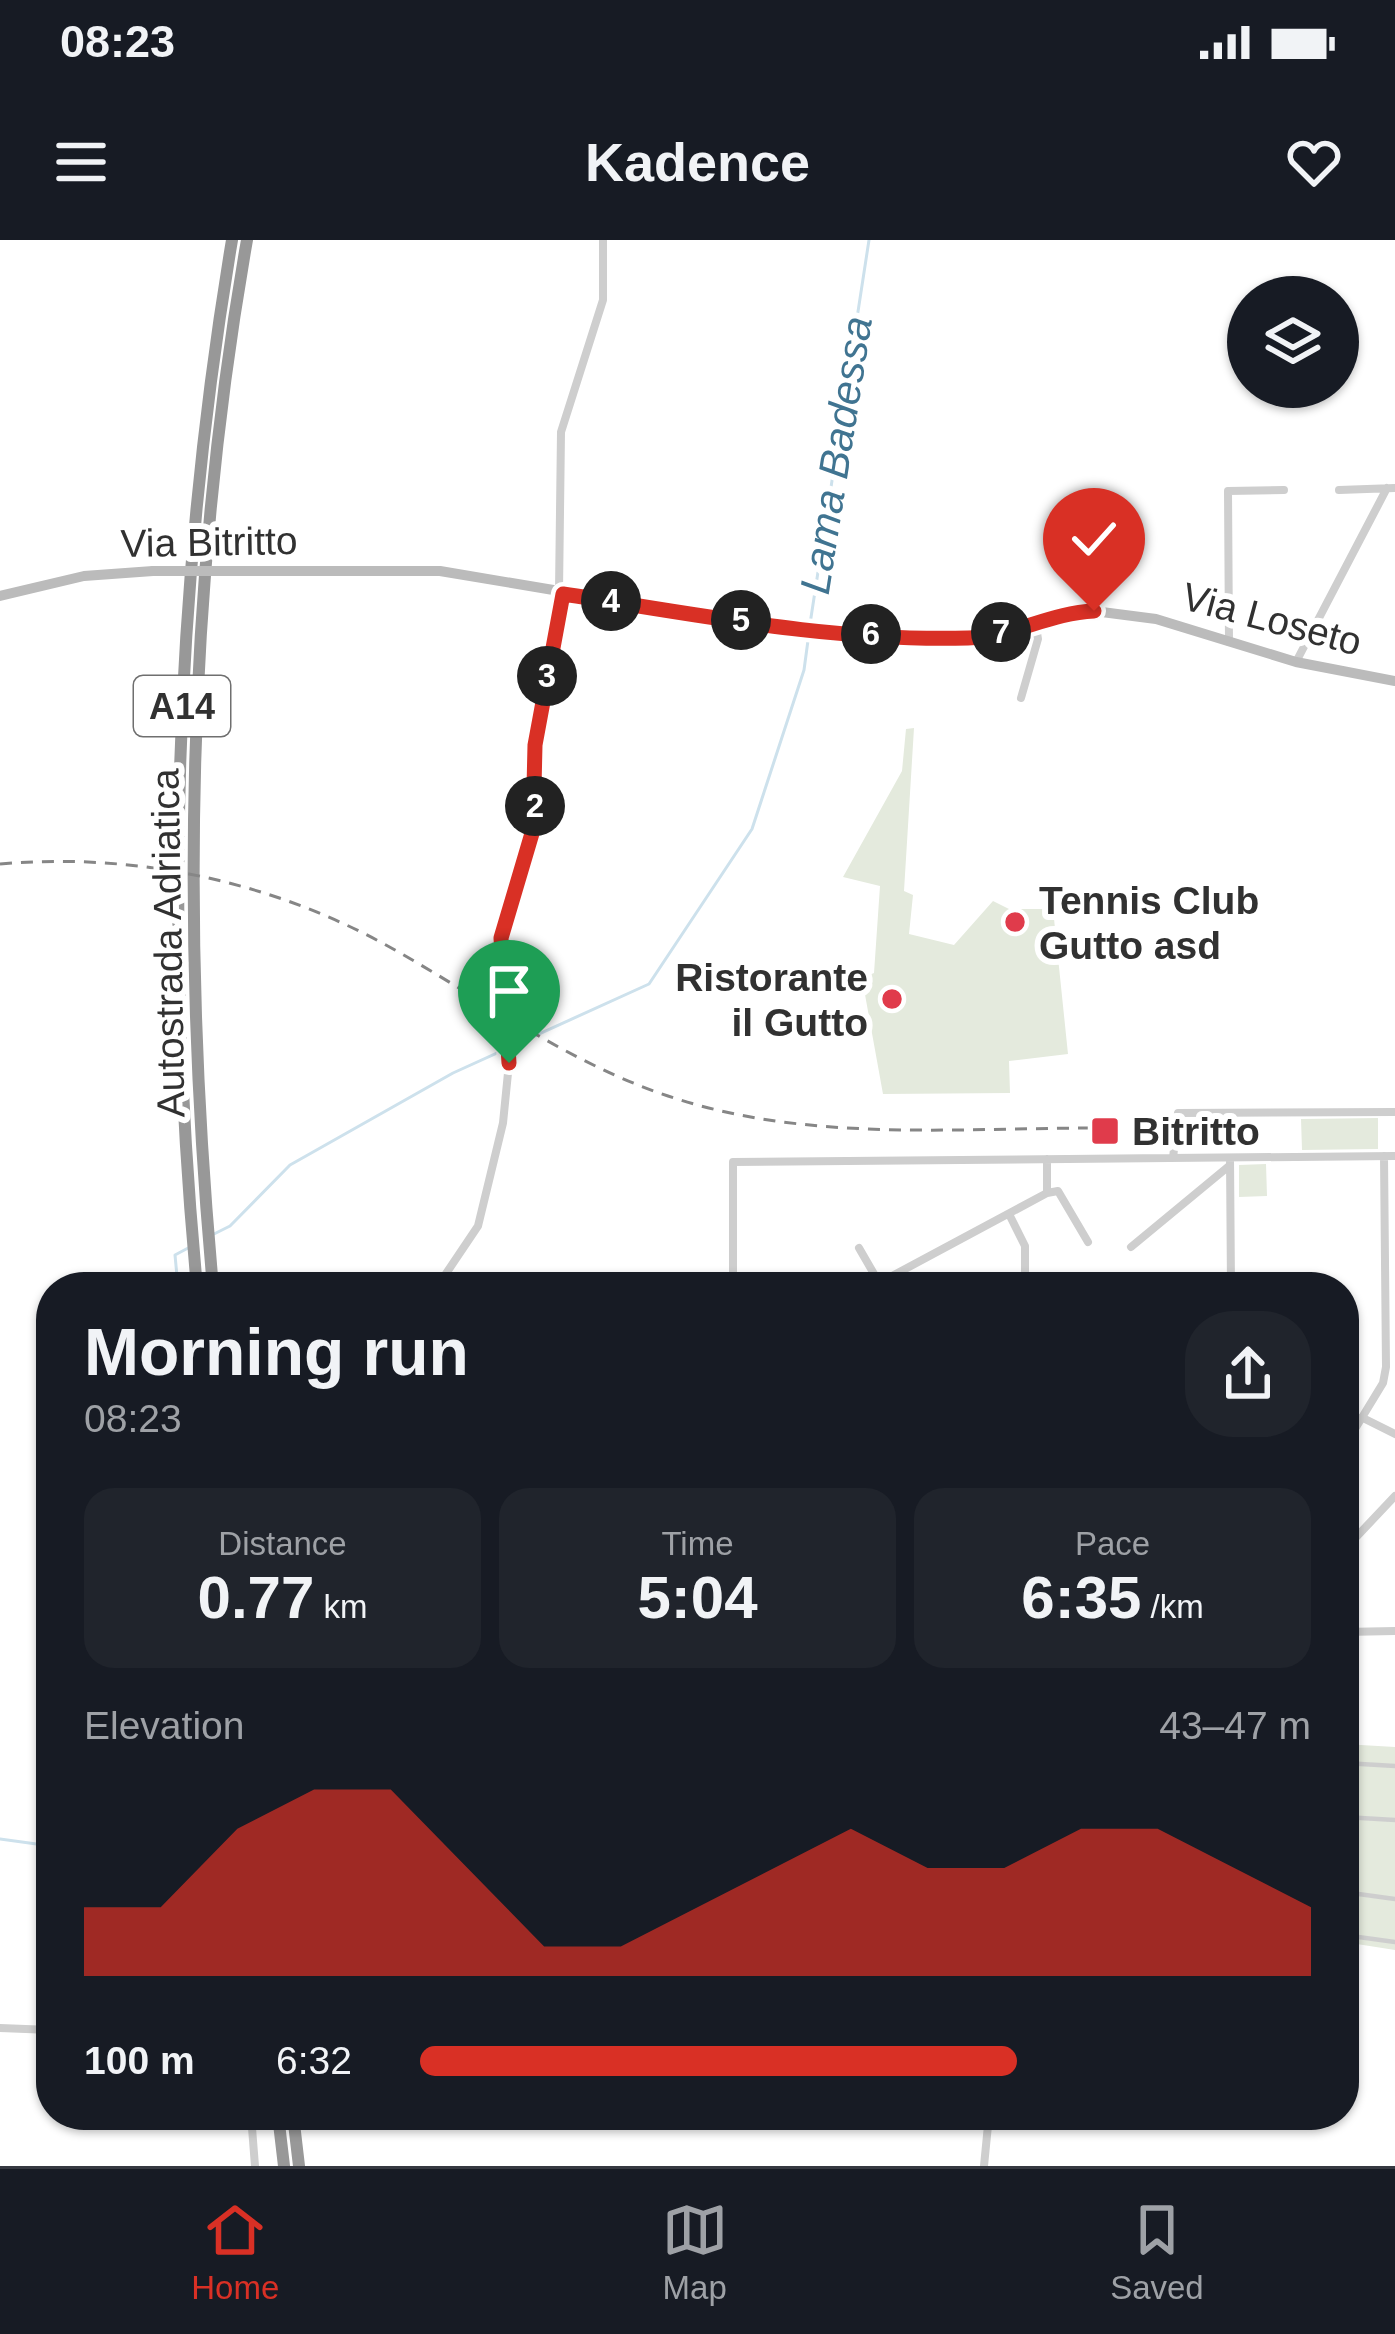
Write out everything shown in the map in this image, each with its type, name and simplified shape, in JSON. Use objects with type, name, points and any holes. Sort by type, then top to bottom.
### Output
[{"type":"highway","name":"Autostrada Adriatica","points":[[212,1272],[195,1175],[178,975],[181,730],[197,493],[232,240]]},
{"type":"highway","name":"Autostrada Adriatica","points":[[195,1272],[192,856],[198,686],[211,509],[247,240]]},
{"type":"highway","points":[[280,2130],[284,2166]]},
{"type":"highway","points":[[295,2130],[299,2166]]},
{"type":"main road","name":"Via Loseto","points":[[422,569],[561,594],[882,634],[976,638],[1079,611],[1124,614],[1296,662],[1395,681]]},
{"type":"main road","name":"Via Bitritto","points":[[0,596],[84,576],[153,571],[422,569]]},
{"type":"street","points":[[447,1272],[478,1226],[503,1124],[509,1063],[501,938],[533,830],[535,745],[561,594],[561,432],[603,300],[603,240]]},
{"type":"street","points":[[1339,490],[1391,488]]},
{"type":"street","points":[[1296,662],[1391,488]]},
{"type":"street","points":[[1229,644],[1228,490],[1284,490]]},
{"type":"street","points":[[1021,698],[1038,639],[1035,620]]},
{"type":"street","points":[[1173,1158],[1178,1113],[1395,1112]]},
{"type":"street","points":[[1359,1424],[1383,1383],[1391,1349],[1390,1218],[1384,1156]]},
{"type":"street","points":[[733,1272],[733,1162],[1173,1158],[1230,1162],[1395,1156]]},
{"type":"street","points":[[1047,1159],[1047,1193]]},
{"type":"street","points":[[1132,1247],[1230,1162]]},
{"type":"street","points":[[1230,1162],[1231,1272]]},
{"type":"street","points":[[904,1272],[1058,1191],[1088,1241]]},
{"type":"street","points":[[1009,1214],[1025,1246],[1025,1272]]},
{"type":"street","points":[[859,1248],[873,1272]]},
{"type":"street","points":[[1359,1418],[1395,1434]]},
{"type":"street","points":[[1359,1534],[1395,1496]]},
{"type":"street","points":[[1359,1632],[1395,1631]]},
{"type":"street","points":[[1359,1764],[1395,1766]]},
{"type":"street","points":[[1359,1817],[1395,1820]]},
{"type":"street","points":[[1359,1894],[1395,1899]]},
{"type":"street","points":[[1359,1937],[1395,1942]]},
{"type":"street","points":[[0,2028],[36,2029]]},
{"type":"street","points":[[252,2130],[256,2166]]},
{"type":"street","points":[[985,2166],[988,2130]]},
{"type":"shaded area","name":"Tennis Club Gutto asd","points":[[914,728],[904,891],[913,895],[909,934],[954,945],[993,901],[1009,909],[1053,909],[1068,1054],[1009,1061],[1010,1093],[883,1094],[862,978],[874,973],[880,886],[843,877],[902,771],[906,729]]},
{"type":"shaded area","points":[[1378,1118],[1378,1149],[1302,1150],[1301,1119]]},
{"type":"shaded area","points":[[1266,1164],[1267,1196],[1239,1197],[1239,1165]]},
{"type":"shaded area","points":[[1359,1745],[1395,1747],[1395,1950],[1359,1944]]},
{"type":"waterway","name":"Lama Badessa","points":[[810,624],[869,240]]},
{"type":"waterway","name":"Lama Badessa","points":[[214,1234],[230,1226],[290,1165],[453,1073],[649,984],[752,829],[804,670],[809,633]]},
{"type":"waterway","name":"Lama Badessa","points":[[177,1272],[175,1255],[190,1247]]},
{"type":"waterway","name":"Lama Badessa","points":[[0,1839],[36,1844]]},
{"type":"railway","points":[[0,864],[51,861],[154,868],[204,877],[302,906],[395,950],[596,1066],[668,1096],[722,1111],[776,1121],[888,1130],[1111,1128]]},
{"type":"place","name":"Tennis Club Gutto asd","points":[[1015,922]]},
{"type":"place","name":"Ristorante il Gutto","points":[[892,999]]},
{"type":"place","name":"Bitritto","points":[[1105,1131]]},
{"type":"route","points":[[509,1063],[501,938],[533,830],[535,745],[563,594],[797,627],[920,638],[976,638],[1035,620],[1094,611]]}]
